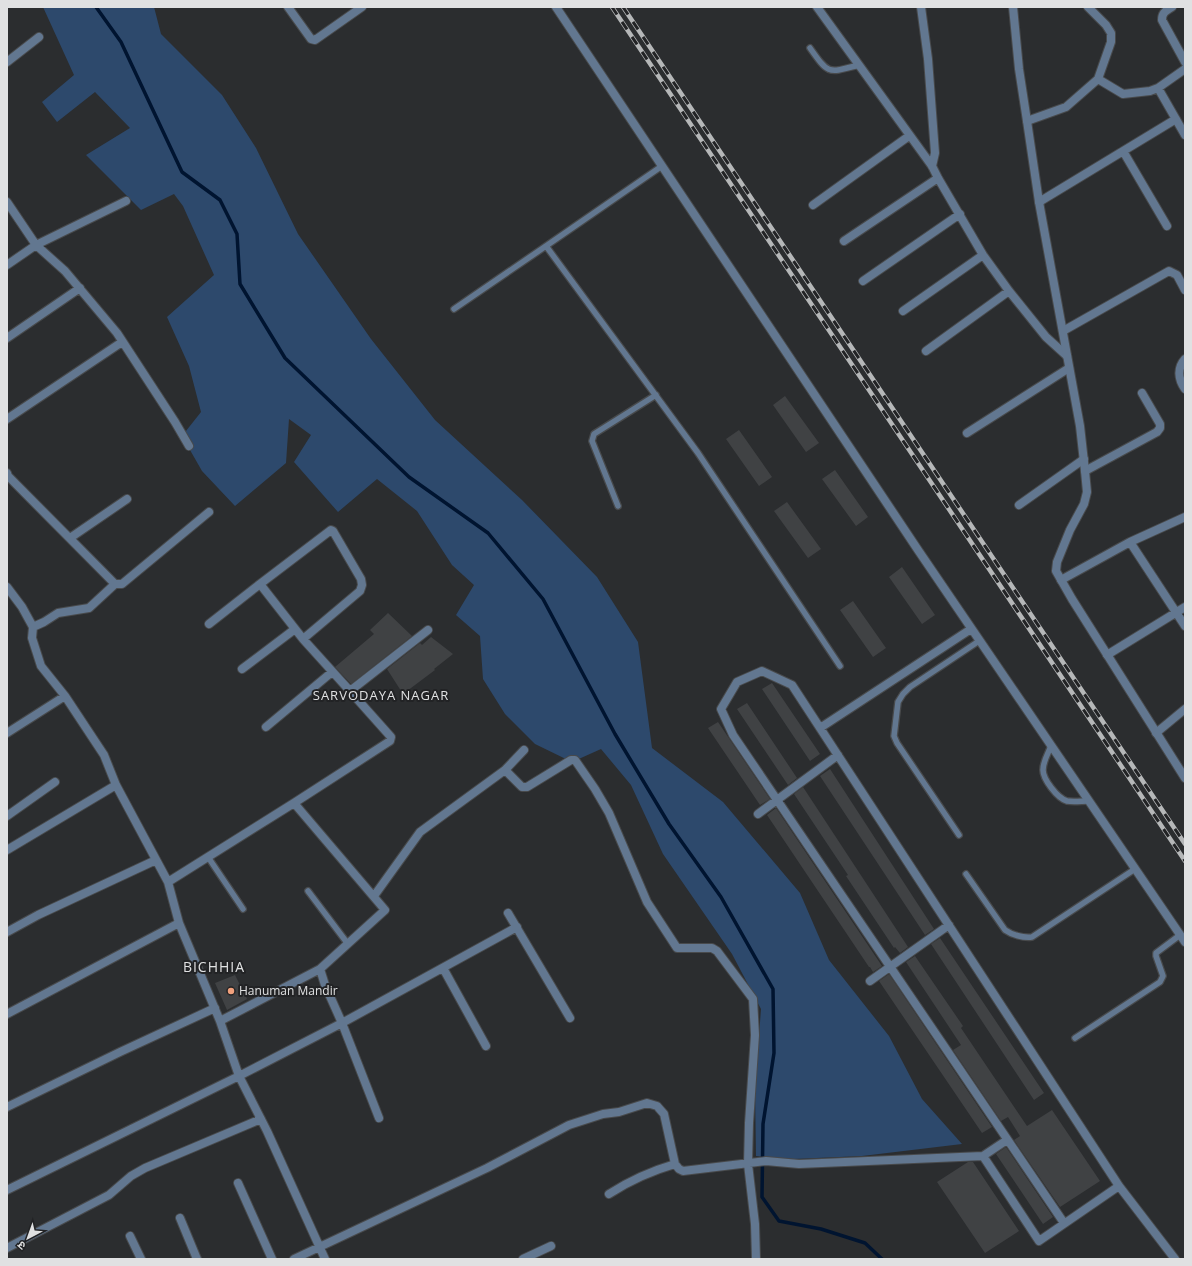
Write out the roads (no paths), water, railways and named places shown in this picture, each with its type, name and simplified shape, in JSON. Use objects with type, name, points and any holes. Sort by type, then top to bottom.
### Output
[{"type":"street","points":[[288,7],[311,39],[315,40],[362,7]]},
{"type":"street","points":[[556,7],[979,641],[1183,938]]},
{"type":"street","points":[[817,7],[932,166],[984,255],[1009,291],[1046,337],[1067,356]]},
{"type":"street","points":[[921,7],[928,59],[935,153],[932,166]]},
{"type":"street","points":[[1013,7],[1019,69],[1039,202],[1080,426],[1087,492],[1084,504],[1070,530],[1057,562],[1056,571],[1185,778]]},
{"type":"street","points":[[1027,121],[1066,107],[1098,79],[1111,42],[1111,33],[1106,25],[1088,7]]},
{"type":"street","points":[[1172,7],[1164,12],[1162,20],[1185,62]]},
{"type":"street","points":[[7,62],[39,37]]},
{"type":"street","points":[[1098,79],[1123,94],[1150,91],[1158,88],[1185,69]]},
{"type":"street","points":[[1158,88],[1185,135]]},
{"type":"street","points":[[1039,202],[1176,119]]},
{"type":"street","points":[[813,205],[909,136]]},
{"type":"street","points":[[1123,151],[1167,226]]},
{"type":"street","points":[[844,241],[938,178]]},
{"type":"street","points":[[7,265],[36,245],[126,201]]},
{"type":"street","points":[[7,204],[36,245],[65,271],[122,342],[175,422],[189,446]]},
{"type":"street","points":[[862,280],[960,214]]},
{"type":"street","points":[[903,311],[984,255]]},
{"type":"street","points":[[1063,332],[1169,271],[1177,275],[1185,290]]},
{"type":"street","points":[[7,338],[80,288]]},
{"type":"street","points":[[926,351],[1009,291]]},
{"type":"street","points":[[7,419],[122,342]]},
{"type":"street","points":[[1185,360],[1179,368],[1180,377],[1185,389]]},
{"type":"street","points":[[967,433],[1069,368]]},
{"type":"street","points":[[1085,471],[1157,432],[1160,428],[1160,424],[1142,393]]},
{"type":"street","points":[[1019,505],[1084,459]]},
{"type":"street","points":[[7,473],[8,476],[115,584]]},
{"type":"street","points":[[70,538],[127,499]]},
{"type":"street","points":[[33,627],[58,613],[89,608],[115,584],[122,584],[209,512]]},
{"type":"street","points":[[1061,580],[1130,542],[1185,517]]},
{"type":"street","points":[[209,624],[331,530],[361,579],[362,585],[360,591],[303,639]]},
{"type":"street","points":[[1130,542],[1185,626]]},
{"type":"street","points":[[168,882],[294,803],[391,738],[303,639],[260,584]]},
{"type":"street","points":[[7,587],[22,607],[33,627],[32,638],[41,666],[64,696],[104,755],[116,785],[168,882],[179,923],[215,1008],[239,1076],[261,1119],[325,1259]]},
{"type":"street","points":[[1107,655],[1185,607]]},
{"type":"street","points":[[242,669],[295,629]]},
{"type":"street","points":[[820,728],[971,629]]},
{"type":"street","points":[[350,691],[428,630]]},
{"type":"street","points":[[1064,1224],[733,735],[721,708],[737,682],[762,670],[792,686],[1119,1186],[1175,1259]]},
{"type":"street","points":[[266,727],[332,672]]},
{"type":"street","points":[[7,733],[64,696]]},
{"type":"street","points":[[1156,733],[1185,710]]},
{"type":"street","points":[[374,896],[420,832],[505,770],[524,750]]},
{"type":"street","points":[[758,814],[838,755]]},
{"type":"street","points":[[505,770],[522,787],[528,787],[570,760],[575,760],[609,813],[647,902],[677,948],[712,948],[717,951],[752,999],[755,1035],[749,1122],[756,1259]]},
{"type":"street","points":[[7,816],[55,782]]},
{"type":"street","points":[[7,850],[116,785]]},
{"type":"street","points":[[220,1022],[320,969],[385,910],[294,803]]},
{"type":"street","points":[[7,932],[38,915],[156,860]]},
{"type":"street","points":[[508,913],[570,1018]]},
{"type":"street","points":[[7,1014],[179,923]]},
{"type":"street","points":[[870,981],[949,925]]},
{"type":"street","points":[[7,1190],[239,1076],[517,927]]},
{"type":"street","points":[[443,968],[486,1046]]},
{"type":"street","points":[[320,969],[325,985],[342,1022],[380,1118]]},
{"type":"street","points":[[7,1107],[215,1008]]},
{"type":"street","points":[[294,1259],[487,1168],[569,1125],[603,1114],[619,1112],[647,1103],[657,1106],[664,1114],[675,1164],[683,1171],[766,1161],[798,1164],[983,1156],[1008,1140]]},
{"type":"street","points":[[7,1248],[109,1195],[131,1176],[145,1168],[261,1119]]},
{"type":"street","points":[[983,1156],[1038,1240],[1119,1186]]},
{"type":"street","points":[[609,1194],[644,1175],[675,1164]]},
{"type":"street","points":[[238,1183],[272,1259]]},
{"type":"street","points":[[180,1218],[197,1259]]},
{"type":"street","points":[[130,1236],[141,1259]]},
{"type":"street","points":[[523,1259],[551,1246]]},
{"type":"lane","points":[[810,48],[826,69],[839,70],[859,65]]},
{"type":"lane","points":[[454,309],[662,166]]},
{"type":"lane","points":[[546,246],[698,453],[840,666]]},
{"type":"lane","points":[[618,506],[592,438],[594,434],[656,395]]},
{"type":"lane","points":[[959,834],[897,743],[894,736],[898,702],[903,694],[910,687],[979,641]]},
{"type":"lane","points":[[1051,746],[1045,758],[1043,771],[1046,780],[1060,798],[1067,801],[1088,801]]},
{"type":"lane","points":[[208,857],[243,909]]},
{"type":"lane","points":[[966,874],[1005,930],[1010,934],[1032,938],[1136,869]]},
{"type":"lane","points":[[308,891],[348,944]]},
{"type":"lane","points":[[1075,1038],[1160,982],[1163,976],[1156,953],[1183,938]]},
{"type":"waterway","points":[[96,7],[121,42],[182,172],[220,200],[237,234],[240,284],[285,358],[409,477],[488,533],[543,599],[615,734],[669,824],[721,897],[773,989],[774,1053],[763,1124],[762,1197],[779,1221],[821,1229],[865,1243],[882,1259]]},
{"type":"railway","points":[[612,7],[1185,861]]},
{"type":"railway","points":[[623,7],[1185,844]]},
{"type":"place","name":"Hanuman Mandir","points":[[231,991]]},
{"type":"district","name":"SARVODAYA NAGAR","points":[[381,695]]},
{"type":"district","name":"BICHHIA","points":[[214,967]]}]
